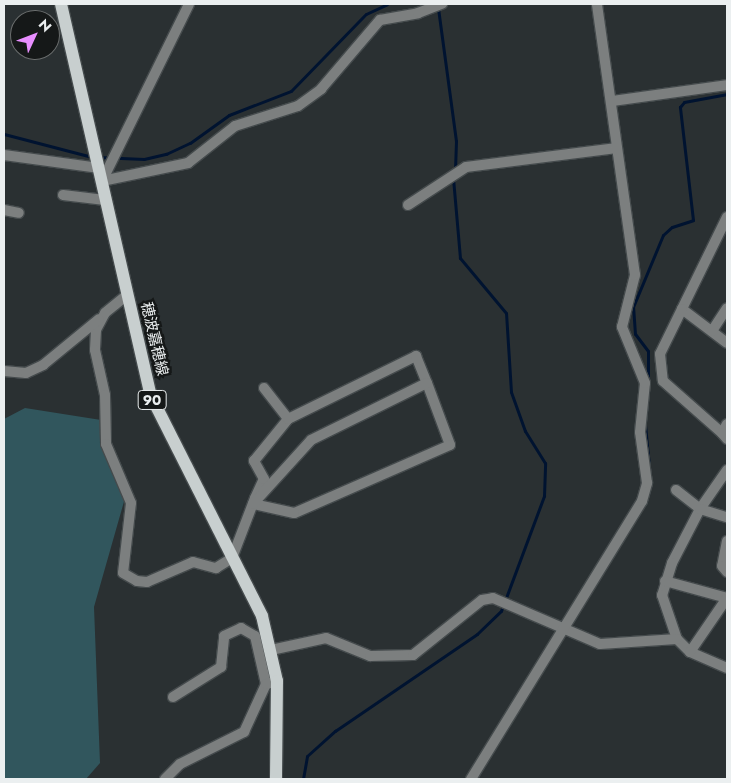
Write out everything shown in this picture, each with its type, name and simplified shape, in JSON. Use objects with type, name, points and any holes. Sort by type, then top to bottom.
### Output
[{"type":"main road","name":"穂波嘉穂線","points":[[61,4],[151,396],[262,616],[272,650],[271,683],[276,779]]},
{"type":"street","points":[[102,181],[189,4]]},
{"type":"street","points":[[102,181],[188,163],[240,123],[298,106],[321,89],[380,20],[418,14],[442,4]]},
{"type":"street","points":[[471,779],[642,500],[647,483],[640,432],[645,383],[622,327],[635,275],[597,4]]},
{"type":"street","points":[[612,101],[727,85]]},
{"type":"street","points":[[408,204],[466,167],[617,148]]},
{"type":"street","points":[[4,157],[99,168]]},
{"type":"street","points":[[63,195],[105,200]]},
{"type":"street","points":[[4,210],[19,213]]},
{"type":"street","points":[[727,217],[660,354],[663,381],[724,436],[727,424]]},
{"type":"street","points":[[4,371],[26,373],[43,365],[127,295]]},
{"type":"street","points":[[712,331],[727,308]]},
{"type":"street","points":[[682,309],[727,343]]},
{"type":"street","points":[[106,313],[96,330],[95,350],[105,395],[106,444],[131,503],[123,573],[147,582],[193,562],[216,568],[232,558],[264,474],[254,461],[288,419],[416,356],[450,446],[294,513],[253,504]]},
{"type":"street","points":[[253,504],[311,440],[427,383]]},
{"type":"street","points":[[264,388],[288,419]]},
{"type":"street","points":[[727,470],[700,509],[665,581],[664,606],[676,639],[690,652],[727,668]]},
{"type":"street","points":[[676,490],[700,509],[727,517]]},
{"type":"street","points":[[727,541],[722,566],[727,572]]},
{"type":"street","points":[[665,581],[727,598],[690,652]]},
{"type":"street","points":[[272,650],[326,638],[370,656],[413,655],[482,600],[493,598],[563,630],[600,644],[676,639]]},
{"type":"street","points":[[164,779],[180,764],[244,732],[271,683],[254,636],[241,628],[224,636],[221,667],[173,697]]},
{"type":"shaded area","points":[[25,408],[101,420],[122,466],[127,491],[94,607],[100,763],[86,779],[4,779],[4,419]]},
{"type":"waterway","points":[[98,157],[144,159],[166,154],[190,143],[229,115],[291,91],[366,14],[387,4]]},
{"type":"waterway","points":[[438,8],[456,141],[455,170]]},
{"type":"waterway","points":[[648,382],[648,351],[635,334],[633,307],[663,235],[672,227],[693,220],[680,107],[684,102],[727,94]]},
{"type":"waterway","points":[[4,134],[92,157]]},
{"type":"waterway","points":[[303,779],[307,756],[335,731],[477,634],[501,611],[544,496],[545,463],[525,431],[511,392],[506,313],[460,258],[453,178]]},
{"type":"waterway","points":[[645,425],[649,466]]}]
